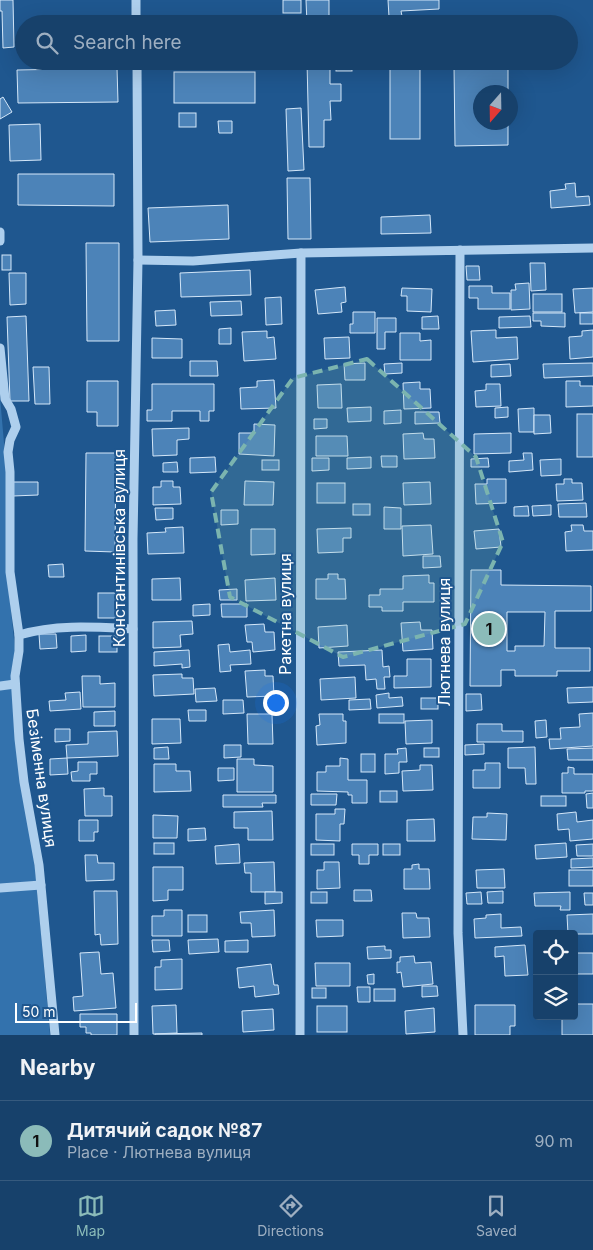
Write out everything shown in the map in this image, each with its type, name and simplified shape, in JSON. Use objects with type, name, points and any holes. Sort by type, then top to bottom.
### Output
[{"type":"street","points":[[136,0],[136,15]]},
{"type":"street","name":"Константинівська вулиця","points":[[134,1035],[133,629],[138,260],[137,70]]},
{"type":"street","points":[[0,232],[0,241]]},
{"type":"street","points":[[138,260],[193,261],[301,253],[593,248]]},
{"type":"street","name":"Лютнева вулиця","points":[[460,250],[458,933],[463,1035]]},
{"type":"street","name":"Ракетна вулиця","points":[[300,1035],[301,253]]},
{"type":"street","name":"Безіменна вулиця","points":[[0,348],[5,399],[11,410],[16,427],[10,440],[8,452],[10,472],[10,572],[19,635],[15,684],[24,782],[39,865],[55,1035]]},
{"type":"street","points":[[19,635],[66,626],[133,629]]},
{"type":"street","points":[[0,686],[15,684]]},
{"type":"street","points":[[0,888],[41,885]]},
{"type":"highlighted area","points":[[367,359],[476,457],[503,542],[465,624],[343,657],[230,597],[211,492],[293,378]]},
{"type":"shaded area","points":[[0,397],[6,466],[7,573],[15,649],[11,675],[16,739],[35,866],[50,1035],[0,1035]]},
{"type":"building","points":[[0,0],[13,0],[14,47],[3,48]]},
{"type":"building","points":[[283,0],[301,0],[301,13],[283,13]]},
{"type":"building","points":[[306,0],[329,0],[329,15],[307,15]]},
{"type":"building","points":[[388,0],[439,0],[439,9],[401,11],[402,15],[389,15]]},
{"type":"building","points":[[17,70],[117,70],[118,102],[18,103]]},
{"type":"building","points":[[307,70],[330,70],[330,84],[341,84],[341,101],[330,101],[331,120],[324,120],[324,147],[309,147]]},
{"type":"building","points":[[336,70],[352,70],[352,71]]},
{"type":"building","points":[[390,70],[420,70],[420,139],[390,139]]},
{"type":"building","points":[[454,70],[508,70],[508,85],[473,85],[473,130],[508,130],[508,145],[455,146]]},
{"type":"building","points":[[174,72],[255,72],[255,103],[174,103]]},
{"type":"building","points":[[3,97],[12,112],[0,119],[0,99]]},
{"type":"building","points":[[301,108],[304,170],[288,171],[286,109]]},
{"type":"building","points":[[179,113],[196,113],[196,127],[179,127]]},
{"type":"building","points":[[218,121],[232,121],[232,133],[219,133]]},
{"type":"building","points":[[40,124],[41,160],[10,161],[9,125]]},
{"type":"building","points":[[18,174],[114,174],[114,206],[18,205]]},
{"type":"building","points":[[287,178],[310,178],[311,239],[288,239]]},
{"type":"building","points":[[575,183],[576,197],[589,196],[590,205],[551,208],[550,191],[566,189],[565,184]]},
{"type":"building","points":[[228,205],[229,239],[150,242],[148,208]]},
{"type":"building","points":[[430,215],[431,233],[381,234],[381,217]]},
{"type":"building","points":[[86,243],[119,243],[119,341],[87,341]]},
{"type":"building","points":[[2,255],[11,255],[11,270],[2,270]]},
{"type":"building","points":[[530,263],[545,263],[546,290],[531,291]]},
{"type":"building","points":[[466,266],[479,266],[480,280],[467,280]]},
{"type":"building","points":[[250,270],[251,295],[181,297],[180,273]]},
{"type":"building","points":[[9,273],[26,273],[26,304],[10,305]]},
{"type":"building","points":[[529,283],[530,309],[511,310],[511,290],[516,290],[515,284]]},
{"type":"building","points":[[469,286],[492,286],[492,293],[510,293],[510,309],[478,309],[478,298],[469,298]]},
{"type":"building","points":[[345,287],[346,302],[341,303],[342,312],[318,314],[315,290]]},
{"type":"building","points":[[402,288],[432,289],[431,312],[407,311],[407,296],[401,296]]},
{"type":"building","points":[[593,288],[593,312],[575,313],[573,289]]},
{"type":"building","points":[[533,294],[562,294],[562,312],[533,312]]},
{"type":"building","points":[[281,297],[282,324],[266,325],[265,298]]},
{"type":"building","points":[[241,301],[242,315],[211,316],[210,302]]},
{"type":"building","points":[[175,310],[176,325],[156,326],[155,311]]},
{"type":"building","points":[[353,312],[375,312],[375,333],[350,333],[350,324],[353,324]]},
{"type":"building","points":[[533,313],[565,313],[565,327],[541,326],[541,321],[533,321]]},
{"type":"building","points":[[580,313],[593,313],[593,324],[580,324]]},
{"type":"building","points":[[26,316],[29,401],[10,401],[7,317]]},
{"type":"building","points":[[438,316],[439,329],[422,329],[422,317]]},
{"type":"building","points":[[530,316],[531,327],[499,328],[499,317]]},
{"type":"building","points":[[377,318],[396,318],[396,332],[385,332],[385,349],[377,349]]},
{"type":"building","points":[[231,328],[231,344],[219,344],[219,329]]},
{"type":"building","points":[[496,330],[496,338],[517,337],[518,359],[473,362],[471,331]]},
{"type":"building","points":[[593,330],[593,357],[570,359],[569,337],[582,336],[582,331]]},
{"type":"building","points":[[267,331],[267,338],[274,337],[276,359],[244,361],[242,332]]},
{"type":"building","points":[[400,333],[420,333],[420,341],[431,340],[431,360],[400,360]]},
{"type":"building","points":[[349,337],[350,358],[325,359],[324,338]]},
{"type":"building","points":[[152,338],[182,339],[182,358],[152,358]]},
{"type":"building","points":[[190,361],[217,361],[218,376],[190,376]]},
{"type":"building","points":[[365,363],[365,380],[345,380],[344,364]]},
{"type":"building","points":[[402,363],[402,373],[385,374],[384,364]]},
{"type":"building","points":[[593,363],[593,376],[544,378],[543,364]]},
{"type":"building","points":[[510,364],[511,376],[491,377],[491,365]]},
{"type":"building","points":[[33,367],[49,367],[50,404],[35,404]]},
{"type":"building","points":[[274,380],[276,408],[241,409],[240,388],[257,387],[257,381]]},
{"type":"building","points":[[87,381],[118,381],[118,426],[97,426],[97,412],[87,412]]},
{"type":"building","points":[[566,381],[580,381],[580,386],[593,386],[593,406],[566,407]]},
{"type":"building","points":[[420,382],[420,389],[430,389],[431,408],[404,409],[403,383]]},
{"type":"building","points":[[152,384],[214,384],[214,411],[209,411],[209,421],[200,421],[200,411],[172,411],[172,421],[147,421],[147,410],[152,410]]},
{"type":"building","points":[[341,384],[342,408],[318,408],[317,385]]},
{"type":"building","points":[[486,384],[500,384],[501,406],[476,407],[475,391],[486,390]]},
{"type":"building","points":[[371,407],[371,421],[348,422],[347,408]]},
{"type":"building","points":[[508,407],[508,417],[495,418],[495,408]]},
{"type":"building","points":[[534,408],[534,432],[519,432],[518,409]]},
{"type":"building","points":[[401,410],[401,423],[384,424],[384,411]]},
{"type":"building","points":[[415,412],[439,412],[440,423],[415,424]]},
{"type":"building","points":[[577,414],[593,414],[593,457],[577,457]]},
{"type":"building","points":[[534,415],[550,415],[551,433],[534,434]]},
{"type":"building","points":[[314,419],[327,419],[327,428],[314,429]]},
{"type":"building","points":[[254,424],[275,425],[274,456],[239,454],[239,433],[254,433]]},
{"type":"building","points":[[189,428],[189,439],[177,440],[177,455],[153,456],[152,429]]},
{"type":"building","points":[[423,433],[424,439],[434,439],[435,458],[404,459],[403,434]]},
{"type":"building","points":[[511,433],[511,453],[474,454],[474,434]]},
{"type":"building","points":[[316,436],[347,436],[348,456],[316,456]]},
{"type":"building","points":[[86,453],[116,453],[115,552],[85,551]]},
{"type":"building","points":[[523,453],[532,453],[533,470],[509,472],[509,461],[524,460]]},
{"type":"building","points":[[381,456],[397,456],[397,467],[382,467]]},
{"type":"building","points":[[215,457],[216,472],[190,473],[190,458]]},
{"type":"building","points":[[371,457],[371,468],[347,469],[347,458]]},
{"type":"building","points":[[312,458],[329,458],[329,470],[312,471]]},
{"type":"building","points":[[488,458],[489,467],[471,467],[471,459]]},
{"type":"building","points":[[561,459],[561,475],[541,476],[540,460]]},
{"type":"building","points":[[262,460],[279,460],[279,470],[262,470]]},
{"type":"building","points":[[177,462],[178,472],[163,472],[163,463]]},
{"type":"building","points":[[487,479],[506,479],[506,503],[476,504],[475,484],[487,484]]},
{"type":"building","points":[[564,479],[572,479],[572,483],[582,483],[583,500],[557,501],[556,484],[564,484]]},
{"type":"building","points":[[161,481],[173,481],[173,487],[180,487],[181,504],[153,505],[153,487],[161,487]]},
{"type":"building","points":[[245,481],[274,482],[273,505],[244,505]]},
{"type":"building","points":[[13,482],[38,482],[38,495],[13,496]]},
{"type":"building","points":[[430,482],[431,504],[404,505],[403,483]]},
{"type":"building","points":[[317,483],[345,483],[345,503],[317,503]]},
{"type":"building","points":[[586,503],[587,517],[559,517],[558,504]]},
{"type":"building","points":[[353,504],[370,504],[370,515],[353,515]]},
{"type":"building","points":[[551,505],[551,515],[533,516],[532,506]]},
{"type":"building","points":[[528,506],[529,516],[514,516],[514,507]]},
{"type":"building","points":[[384,507],[401,508],[401,529],[384,529]]},
{"type":"building","points":[[155,508],[173,508],[173,519],[156,520]]},
{"type":"building","points":[[221,510],[238,510],[238,524],[221,525]]},
{"type":"building","points":[[431,525],[433,554],[403,556],[402,526]]},
{"type":"building","points":[[571,525],[583,525],[584,531],[593,531],[593,550],[566,551],[565,532],[572,531]]},
{"type":"building","points":[[183,527],[184,553],[148,554],[147,533],[166,532],[165,528]]},
{"type":"building","points":[[351,528],[351,538],[343,538],[343,552],[318,553],[317,529]]},
{"type":"building","points":[[251,529],[275,529],[275,554],[251,555]]},
{"type":"building","points":[[499,529],[501,547],[476,549],[474,531]]},
{"type":"building","points":[[423,556],[440,556],[441,567],[423,568]]},
{"type":"building","points":[[63,564],[64,577],[49,577],[48,565]]},
{"type":"building","points":[[471,570],[501,570],[501,585],[591,586],[591,611],[555,611],[555,648],[590,648],[590,671],[557,671],[557,676],[515,676],[515,670],[501,670],[501,686],[470,686]],"holes":[[[507,612],[545,612],[544,646],[515,646],[515,651],[507,651]]]},
{"type":"building","points":[[328,574],[338,574],[338,579],[345,579],[346,599],[316,599],[316,579],[328,579]]},
{"type":"building","points":[[429,575],[429,583],[434,583],[434,602],[403,602],[403,611],[382,611],[382,607],[369,607],[369,595],[380,595],[380,589],[403,589],[403,576]]},
{"type":"building","points":[[180,578],[181,600],[152,600],[152,579]]},
{"type":"building","points":[[275,578],[276,600],[246,601],[245,580]]},
{"type":"building","points":[[237,589],[237,600],[220,600],[219,590]]},
{"type":"building","points":[[98,593],[117,593],[117,618],[98,618]]},
{"type":"building","points":[[210,604],[210,615],[193,616],[193,605]]},
{"type":"building","points":[[221,604],[247,604],[247,617],[222,617]]},
{"type":"building","points":[[192,621],[193,634],[180,635],[181,647],[153,648],[153,622]]},
{"type":"building","points":[[420,622],[421,630],[432,630],[433,649],[403,651],[401,623]]},
{"type":"building","points":[[264,624],[265,632],[274,632],[275,650],[253,652],[252,642],[247,642],[245,625]]},
{"type":"building","points":[[347,625],[348,646],[319,648],[318,627]]},
{"type":"building","points":[[39,634],[56,634],[57,648],[40,649]]},
{"type":"building","points":[[86,635],[86,651],[71,652],[71,636]]},
{"type":"building","points":[[99,636],[117,636],[117,652],[99,652]]},
{"type":"building","points":[[229,644],[230,652],[250,650],[251,664],[230,665],[231,671],[220,672],[218,645]]},
{"type":"building","points":[[189,650],[190,667],[182,668],[182,664],[154,666],[154,652]]},
{"type":"building","points":[[382,650],[383,667],[389,666],[390,677],[384,677],[385,689],[377,689],[376,679],[366,680],[365,665],[339,666],[338,652]]},
{"type":"building","points":[[407,659],[431,659],[431,687],[394,688],[394,676],[407,676]]},
{"type":"building","points":[[265,670],[265,676],[273,676],[274,696],[247,697],[245,671]]},
{"type":"building","points":[[182,674],[182,678],[193,678],[194,694],[154,696],[153,675]]},
{"type":"building","points":[[82,676],[100,676],[100,684],[115,683],[115,707],[83,707]]},
{"type":"building","points":[[355,677],[356,698],[321,700],[320,679]]},
{"type":"building","points":[[593,687],[593,702],[568,703],[567,688]]},
{"type":"building","points":[[215,688],[217,701],[196,702],[195,689]]},
{"type":"building","points":[[80,692],[81,709],[50,711],[49,701],[66,700],[65,693]]},
{"type":"building","points":[[389,693],[389,698],[402,697],[403,706],[377,708],[376,695]]},
{"type":"building","points":[[466,694],[481,694],[482,710],[466,711]]},
{"type":"building","points":[[421,698],[438,698],[438,709],[421,709]]},
{"type":"building","points":[[370,699],[371,709],[349,710],[349,700]]},
{"type":"building","points":[[223,700],[243,700],[244,713],[223,714]]},
{"type":"building","points":[[282,700],[283,709],[270,710],[269,701]]},
{"type":"building","points":[[188,710],[206,710],[206,721],[189,721]]},
{"type":"building","points":[[115,711],[115,726],[94,726],[94,712]]},
{"type":"building","points":[[593,713],[593,746],[550,749],[549,739],[561,739],[560,728],[580,727],[579,714]]},
{"type":"building","points":[[247,714],[272,714],[273,744],[248,744]]},
{"type":"building","points":[[319,714],[343,714],[343,721],[346,721],[346,743],[317,745],[316,726],[320,725]]},
{"type":"building","points":[[379,714],[404,714],[404,723],[379,723]]},
{"type":"building","points":[[152,719],[180,719],[181,743],[152,744]]},
{"type":"building","points":[[432,720],[432,743],[406,744],[405,721]]},
{"type":"building","points":[[546,720],[547,737],[536,738],[535,721]]},
{"type":"building","points":[[477,724],[502,724],[502,731],[523,731],[523,742],[477,742]]},
{"type":"building","points":[[55,729],[70,729],[70,741],[55,742]]},
{"type":"building","points":[[117,731],[118,756],[67,758],[66,745],[88,744],[88,732]]},
{"type":"building","points":[[484,744],[484,754],[465,755],[465,745]]},
{"type":"building","points":[[224,745],[241,745],[241,757],[224,758]]},
{"type":"building","points":[[168,747],[169,759],[154,759],[154,748]]},
{"type":"building","points":[[535,747],[536,784],[526,784],[525,768],[508,768],[508,748]]},
{"type":"building","points":[[406,748],[407,762],[399,762],[399,773],[385,774],[385,754],[398,754],[397,749]]},
{"type":"building","points":[[424,748],[439,748],[439,757],[424,757]]},
{"type":"building","points":[[593,748],[593,760],[568,760],[567,749]]},
{"type":"building","points":[[361,754],[375,754],[375,772],[361,772]]},
{"type":"building","points":[[67,758],[68,774],[50,775],[50,759]]},
{"type":"building","points":[[340,758],[348,759],[348,780],[367,780],[367,803],[352,803],[352,795],[348,795],[348,792],[317,791],[317,772],[326,772],[326,766],[340,766]]},
{"type":"building","points":[[237,759],[254,759],[254,765],[273,766],[273,792],[237,792]]},
{"type":"building","points":[[78,762],[97,762],[97,774],[90,774],[90,781],[72,781],[71,772],[78,771]]},
{"type":"building","points":[[485,763],[500,763],[500,788],[473,788],[473,770],[485,770]]},
{"type":"building","points":[[154,764],[176,764],[176,771],[190,771],[191,791],[154,792]]},
{"type":"building","points":[[420,765],[432,765],[433,790],[403,791],[402,771],[420,770]]},
{"type":"building","points":[[568,767],[574,768],[574,774],[593,774],[593,791],[562,793],[562,773],[568,773]]},
{"type":"building","points":[[218,768],[234,768],[234,780],[218,781]]},
{"type":"building","points":[[104,788],[104,796],[112,796],[112,816],[85,816],[84,789]]},
{"type":"building","points":[[380,791],[397,791],[397,802],[380,802]]},
{"type":"building","points":[[593,793],[593,808],[587,808],[586,794]]},
{"type":"building","points":[[311,794],[337,794],[336,805],[311,805]]},
{"type":"building","points":[[223,795],[276,795],[276,803],[262,803],[263,807],[223,807]]},
{"type":"building","points":[[541,796],[566,796],[566,806],[541,806]]},
{"type":"building","points":[[335,809],[345,809],[344,824],[340,824],[340,841],[316,840],[316,814],[335,814]]},
{"type":"building","points":[[272,811],[273,840],[248,840],[248,828],[234,828],[234,812]]},
{"type":"building","points":[[576,812],[577,822],[593,820],[593,839],[570,841],[569,829],[558,830],[557,814]]},
{"type":"building","points":[[487,813],[507,814],[506,840],[472,839],[473,817],[487,817]]},
{"type":"building","points":[[153,815],[178,816],[177,838],[153,838]]},
{"type":"building","points":[[434,819],[435,841],[407,841],[407,820]]},
{"type":"building","points":[[79,820],[98,820],[98,832],[94,832],[94,841],[79,841]]},
{"type":"building","points":[[205,828],[206,840],[188,841],[188,829]]},
{"type":"building","points":[[154,843],[174,843],[174,854],[154,854]]},
{"type":"building","points":[[566,843],[567,857],[536,859],[535,845]]},
{"type":"building","points":[[239,844],[240,863],[216,864],[215,846]]},
{"type":"building","points":[[311,844],[334,844],[334,855],[311,855]]},
{"type":"building","points":[[352,844],[378,844],[378,855],[369,855],[369,864],[359,864],[359,855],[352,855]]},
{"type":"building","points":[[383,844],[400,844],[400,855],[383,855]]},
{"type":"building","points":[[593,844],[593,856],[577,856],[576,845]]},
{"type":"building","points":[[85,855],[97,855],[98,863],[114,863],[114,880],[86,881]]},
{"type":"building","points":[[593,858],[593,867],[571,868],[571,859]]},
{"type":"building","points":[[274,862],[275,892],[251,892],[251,873],[245,873],[244,863]]},
{"type":"building","points":[[324,862],[339,862],[340,888],[317,889],[317,870],[324,870]]},
{"type":"building","points":[[419,864],[419,869],[429,869],[430,889],[404,889],[404,869],[412,869],[412,865]]},
{"type":"building","points":[[153,867],[183,867],[183,890],[168,890],[168,900],[153,901]]},
{"type":"building","points":[[504,869],[505,888],[477,888],[476,870]]},
{"type":"building","points":[[569,870],[593,870],[593,886],[569,886]]},
{"type":"building","points":[[354,890],[371,890],[372,901],[354,901]]},
{"type":"building","points":[[94,891],[117,891],[118,944],[101,945],[100,934],[95,935]]},
{"type":"building","points":[[503,891],[503,903],[488,903],[487,892]]},
{"type":"building","points":[[265,892],[282,892],[282,903],[265,904]]},
{"type":"building","points":[[311,892],[327,892],[327,903],[311,903]]},
{"type":"building","points":[[481,892],[482,904],[467,904],[466,893]]},
{"type":"building","points":[[570,892],[570,910],[560,910],[561,906],[535,906],[534,893]]},
{"type":"building","points":[[584,893],[593,893],[593,905],[585,905]]},
{"type":"building","points":[[164,910],[182,910],[182,936],[152,936],[152,916],[164,916]]},
{"type":"building","points":[[274,910],[275,936],[252,937],[251,923],[241,923],[240,912]]},
{"type":"building","points":[[402,913],[416,913],[417,918],[429,918],[430,937],[403,938]]},
{"type":"building","points":[[501,914],[501,928],[521,927],[522,936],[475,938],[474,919],[486,918],[486,915]]},
{"type":"building","points":[[593,914],[593,934],[578,934],[578,930],[568,930],[567,915]]},
{"type":"building","points":[[188,915],[207,915],[207,932],[188,932]]},
{"type":"building","points":[[316,920],[343,920],[343,936],[317,937]]},
{"type":"building","points":[[218,939],[219,952],[189,954],[188,940]]},
{"type":"building","points":[[152,940],[169,940],[170,951],[153,952]]},
{"type":"building","points":[[248,940],[248,952],[225,952],[225,941]]},
{"type":"building","points":[[525,945],[528,975],[505,976],[504,956],[495,957],[495,947]]},
{"type":"building","points":[[385,946],[385,950],[391,950],[391,958],[368,959],[367,947]]},
{"type":"building","points":[[99,952],[101,974],[113,973],[116,1008],[74,1011],[73,997],[83,996],[80,953]]},
{"type":"building","points":[[578,953],[593,953],[593,974],[578,974]]},
{"type":"building","points":[[414,956],[415,963],[431,962],[433,984],[403,987],[401,972],[397,973],[397,962],[400,962],[400,957]]},
{"type":"building","points":[[182,959],[182,989],[155,990],[155,967],[161,967],[161,960]]},
{"type":"building","points":[[315,963],[350,963],[350,986],[316,986]]},
{"type":"building","points":[[271,964],[274,985],[278,985],[279,994],[255,997],[254,986],[239,988],[237,968]]},
{"type":"building","points":[[374,974],[374,984],[368,984],[367,975]]},
{"type":"building","points":[[422,986],[437,986],[438,996],[422,997]]},
{"type":"building","points":[[357,987],[370,987],[370,1002],[358,1002]]},
{"type":"building","points":[[312,988],[326,988],[326,998],[312,998]]},
{"type":"building","points":[[374,989],[395,989],[395,1001],[374,1001]]},
{"type":"building","points":[[578,1004],[593,1004],[593,1035],[562,1035],[562,1020],[578,1020]]},
{"type":"building","points":[[176,1005],[177,1033],[153,1034],[152,1006]]},
{"type":"building","points":[[475,1005],[515,1005],[515,1026],[510,1026],[510,1035],[475,1035]]},
{"type":"building","points":[[317,1006],[347,1006],[347,1032],[317,1032]]},
{"type":"building","points":[[434,1008],[435,1032],[406,1034],[405,1011]]},
{"type":"building","points":[[273,1009],[274,1030],[243,1032],[242,1011]]},
{"type":"building","points":[[80,1014],[117,1014],[117,1035],[91,1035],[91,1033],[86,1033],[86,1027],[80,1027]]},
{"type":"building","points":[[202,1033],[202,1035],[155,1035],[155,1034]]},
{"type":"place","name":"Дитячий садок №87","points":[[489,629]]}]
